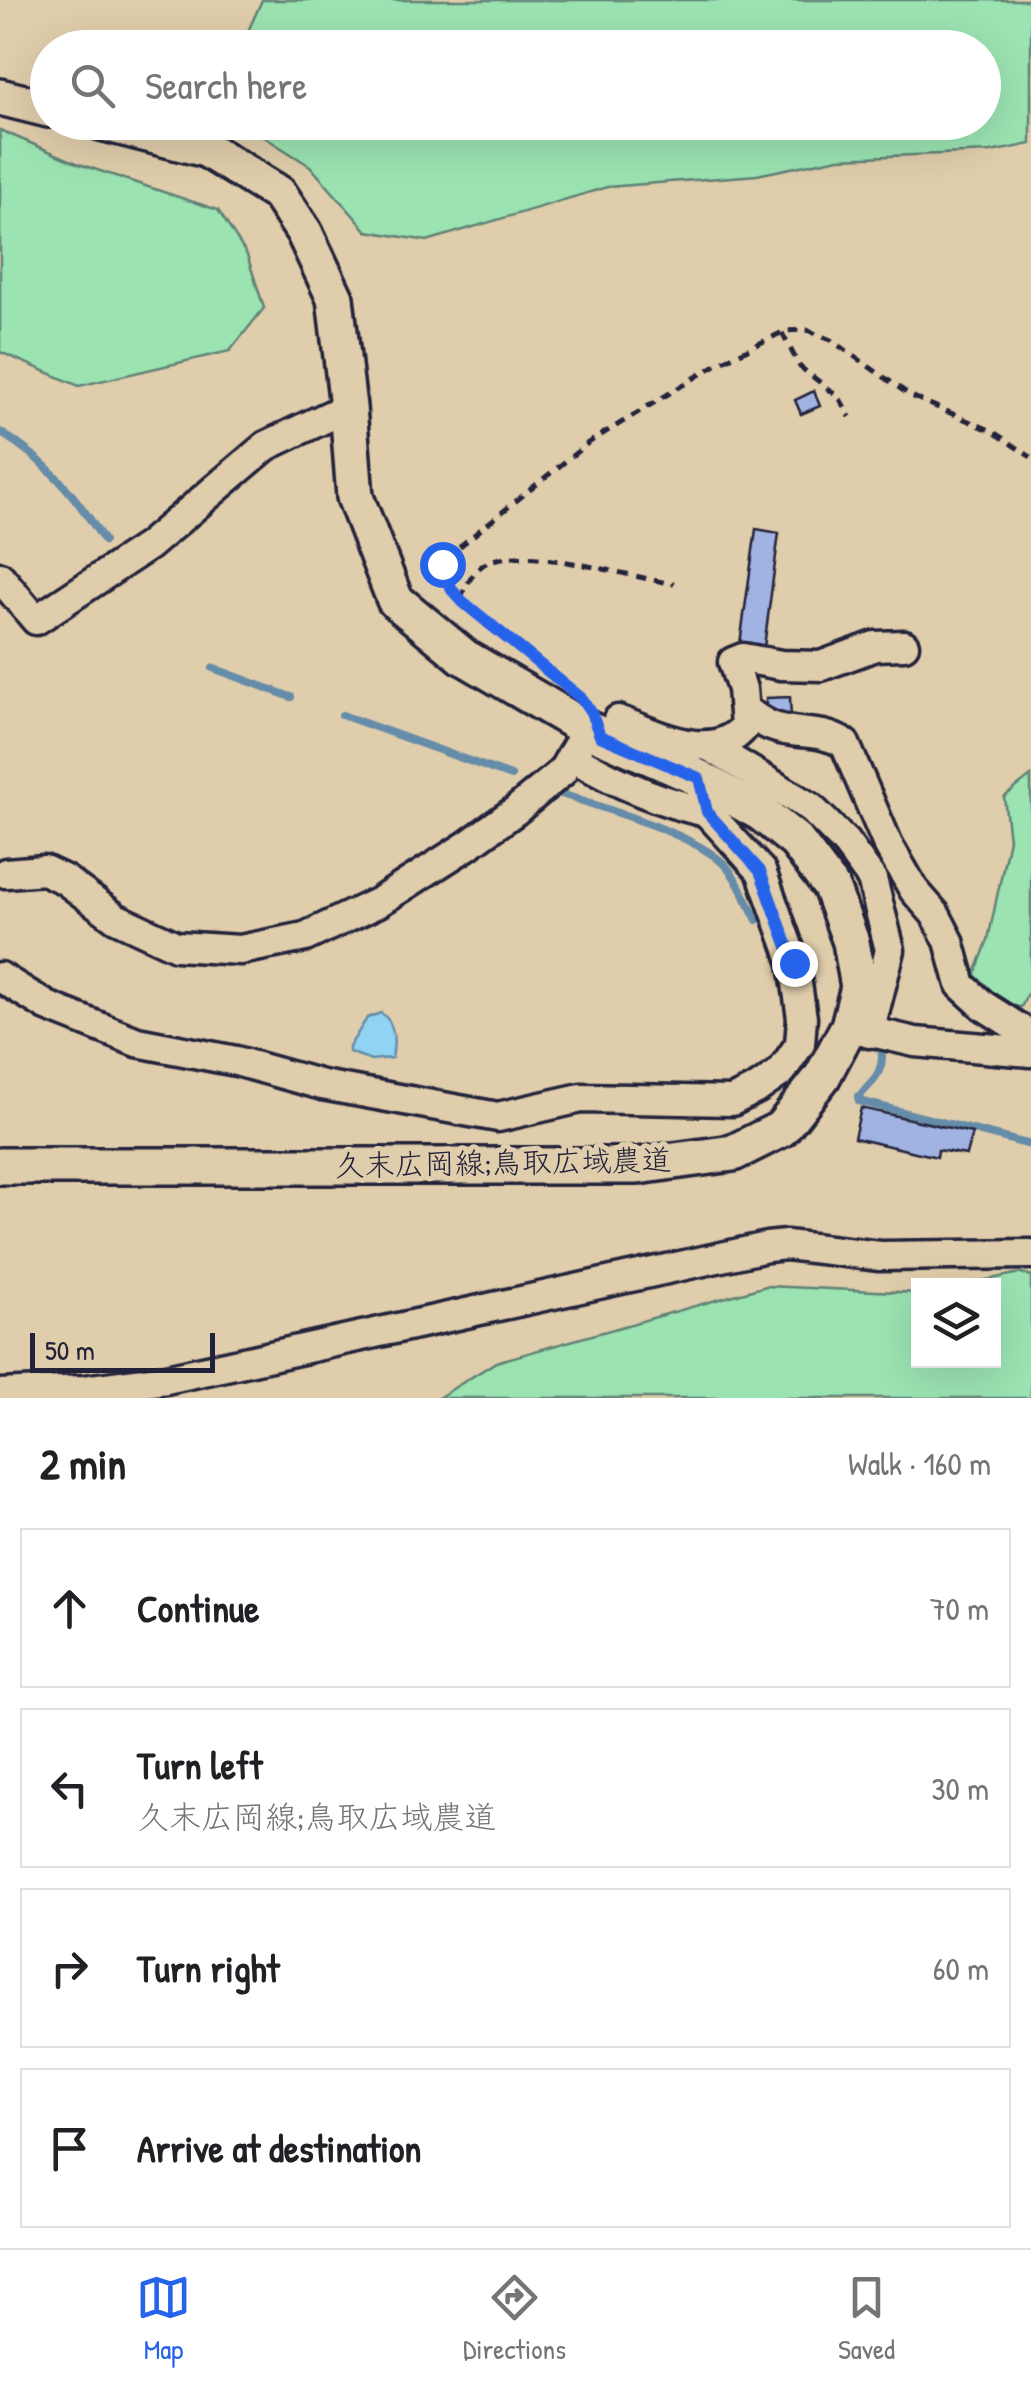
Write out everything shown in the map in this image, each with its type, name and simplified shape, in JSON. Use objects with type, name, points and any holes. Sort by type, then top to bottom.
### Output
[{"type":"street","points":[[0,97],[30,104]]},
{"type":"street","name":"久末広岡線;鳥取広域農道","points":[[0,1166],[637,1166],[734,1153],[781,1129],[859,1029],[859,987],[850,942],[830,888],[796,841],[761,813],[704,778],[592,735],[464,657],[395,600],[355,497],[334,298],[304,232],[279,194],[206,149],[171,140]]},
{"type":"street","points":[[0,577],[36,620],[148,546],[266,446],[348,407]]},
{"type":"street","points":[[0,977],[47,1006],[137,1042],[236,1061],[322,1084],[498,1117],[581,1098],[732,1100],[781,1072],[800,1044],[802,1018],[794,963],[760,871],[704,778],[745,726],[746,712],[733,662],[743,658],[821,666],[875,646],[904,644]]},
{"type":"street","points":[[746,712],[778,729],[815,732],[845,744],[888,844],[914,890],[942,927],[961,985],[984,1006],[1031,1036]]},
{"type":"street","points":[[6,872],[44,870],[65,880],[116,918],[176,946],[240,950],[305,937],[377,903],[468,845],[562,772],[592,735]]},
{"type":"street","points":[[859,1029],[967,1049],[1031,1052]]},
{"type":"street","points":[[0,1394],[84,1390],[166,1378],[767,1247],[786,1245],[880,1256],[1031,1254]]},
{"type":"path","points":[[540,666],[460,599],[444,575],[444,558],[542,477],[632,414],[782,332],[807,330],[832,340],[911,396],[992,431],[1031,457]]},
{"type":"path","points":[[782,332],[800,366],[840,397],[850,417]]},
{"type":"path","points":[[460,599],[474,572],[485,563],[502,558],[531,557],[674,584]]},
{"type":"green space","points":[[262,0],[1031,0],[1031,144],[991,152],[839,158],[757,175],[607,187],[427,241],[367,231],[310,166],[269,140],[1001,140],[1001,30],[249,30]]},
{"type":"green space","points":[[0,130],[79,164],[218,210],[247,255],[264,308],[230,351],[79,386],[0,352]]},
{"type":"green space","points":[[1031,776],[1031,987],[1021,1007],[1002,1004],[973,979],[988,940],[1009,839],[1004,797]]},
{"type":"green space","points":[[1020,1273],[1031,1276],[1031,1398],[438,1398],[496,1362],[766,1286],[911,1293],[911,1368],[1001,1368],[1001,1278],[996,1278]]},
{"type":"water","points":[[381,1013],[393,1033],[392,1058],[371,1060],[349,1052],[367,1018]]},
{"type":"building","points":[[814,391],[820,406],[801,414],[795,400]]},
{"type":"building","points":[[756,529],[779,533],[764,647],[740,644]]},
{"type":"building","points":[[790,697],[791,719],[766,719],[766,698]]},
{"type":"building","points":[[861,1108],[972,1133],[966,1155],[938,1150],[937,1157],[854,1138]]},
{"type":"waterway","points":[[0,432],[32,454],[59,480],[104,541]]},
{"type":"waterway","points":[[213,668],[291,697]]},
{"type":"waterway","points":[[342,715],[511,776]]},
{"type":"waterway","points":[[559,793],[651,824],[717,858],[730,871],[757,920]]},
{"type":"waterway","points":[[880,1043],[881,1066],[859,1101],[1031,1145]]},
{"type":"route","points":[[442,564],[452,590],[463,602],[581,698],[600,736],[699,778],[707,812],[760,871],[794,963]]}]
